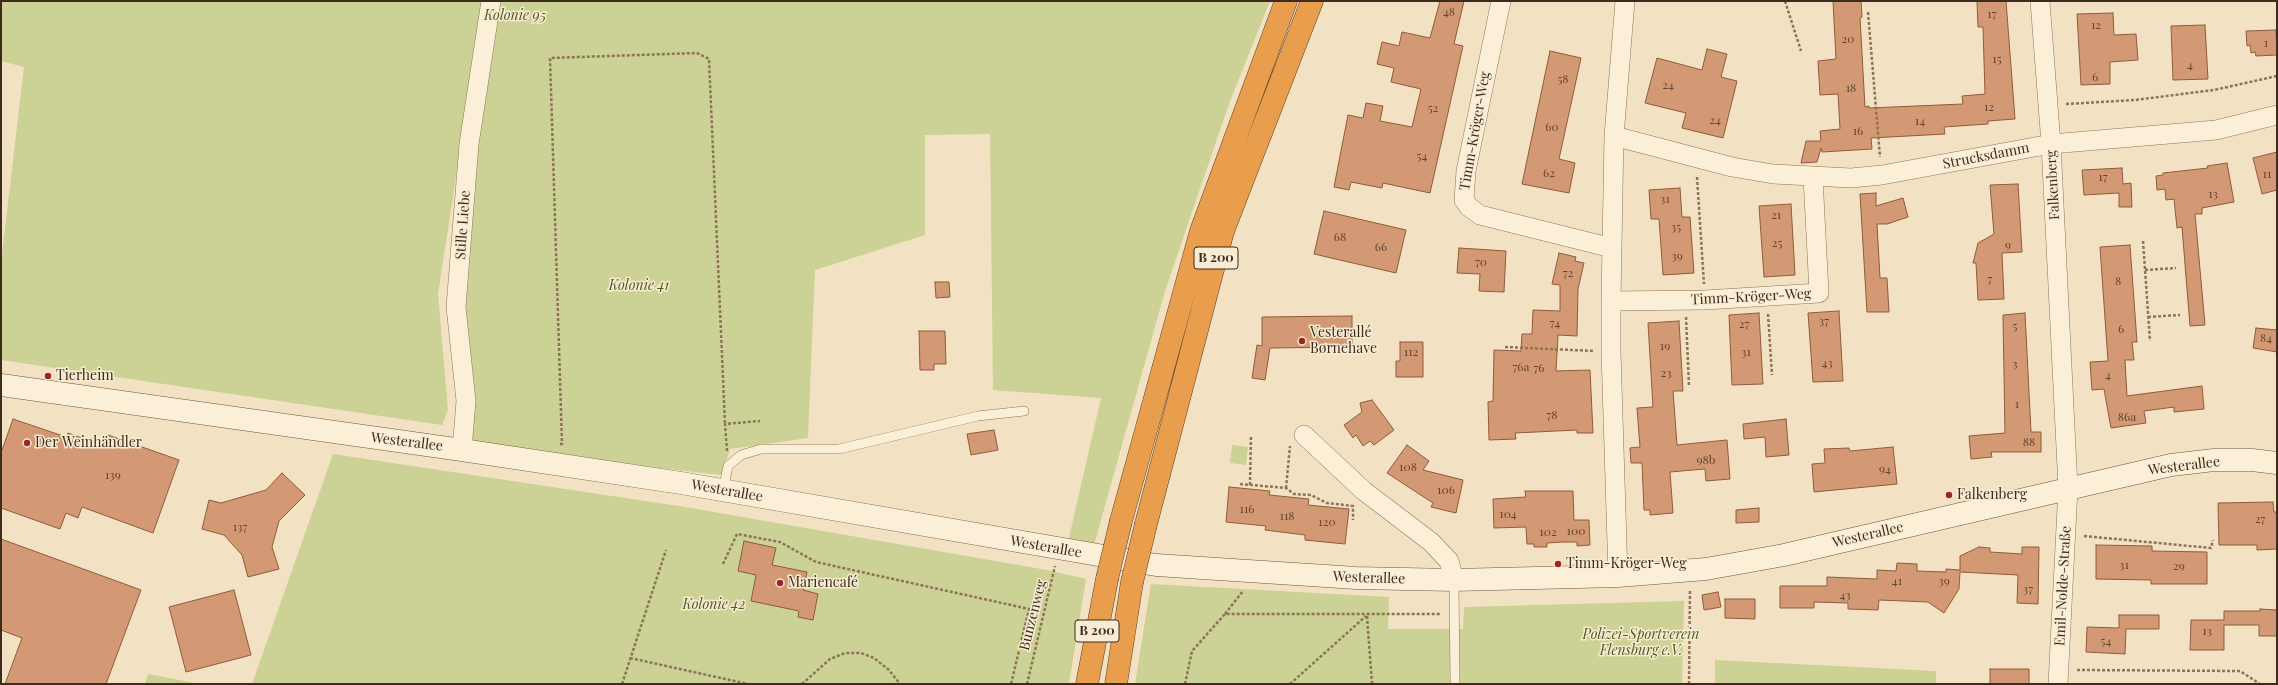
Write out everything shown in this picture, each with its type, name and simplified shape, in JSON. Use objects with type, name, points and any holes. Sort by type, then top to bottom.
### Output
[{"type":"highway","name":"B 200","points":[[1087,684],[1107,579],[1121,521],[1201,231],[1286,1]]},
{"type":"highway","name":"B 200","points":[[1116,684],[1132,582],[1223,231],[1312,1]]},
{"type":"street","name":"Stille Liebe","points":[[462,450],[466,401],[456,307],[469,144],[491,1]]},
{"type":"street","name":"Timm-Kröger-Weg","points":[[1501,1],[1466,171],[1464,200],[1469,208],[1480,215],[1612,248]]},
{"type":"street","points":[[1618,576],[1611,352],[1611,301],[1614,136],[1625,1]]},
{"type":"street","name":"Falkenberg","points":[[2040,1],[2051,144],[2068,488]]},
{"type":"street","name":"Strucksdamm","points":[[1614,136],[1696,158],[1773,174],[1813,177],[1882,175],[2051,144],[2216,130],[2277,115]]},
{"type":"street","name":"Timm-Kröger-Weg","points":[[1611,301],[1705,300],[1819,293],[1813,177]]},
{"type":"street","name":"Westerallee","points":[[1,385],[462,450],[723,490],[1059,550],[1156,565],[1356,578],[1454,580],[1618,576],[1690,570],[1784,555],[2171,465],[2214,460],[2252,460],[2277,463]]},
{"type":"street","points":[[1297,439],[1431,542],[1449,561],[1454,580]]},
{"type":"street","name":"Emil-Nolde-Straße","points":[[2058,677],[2068,488]]},
{"type":"lane","points":[[723,490],[728,466],[741,455],[761,449],[839,449],[978,416],[1024,411]]},
{"type":"lane","points":[[1454,580],[1455,684]]},
{"type":"path","points":[[1785,1],[1801,51]]},
{"type":"path","points":[[1868,12],[1882,175]]},
{"type":"path","points":[[562,444],[550,58],[697,53],[709,59],[728,466]]},
{"type":"path","points":[[2048,105],[2134,100],[2214,90],[2277,76]]},
{"type":"path","points":[[1696,158],[1704,287]]},
{"type":"path","points":[[2143,241],[2150,342]]},
{"type":"path","points":[[2145,270],[2176,268]]},
{"type":"path","points":[[2148,317],[2180,315]]},
{"type":"path","points":[[1768,316],[1772,375]]},
{"type":"path","points":[[1686,320],[1689,386]]},
{"type":"path","points":[[1504,347],[1611,352]]},
{"type":"path","points":[[725,424],[760,421]]},
{"type":"path","points":[[1250,485],[1251,436]]},
{"type":"path","points":[[1286,488],[1297,439]]},
{"type":"path","points":[[1240,484],[1286,488],[1294,494],[1311,495],[1327,503],[1353,506],[1353,520]]},
{"type":"path","points":[[723,564],[737,534],[780,542],[816,562],[1028,608],[1011,684]]},
{"type":"path","points":[[2065,535],[2211,548],[2213,540]]},
{"type":"path","points":[[622,684],[666,550]]},
{"type":"path","name":"Bunzenweg","points":[[1027,684],[1059,550]]},
{"type":"path","points":[[1689,684],[1690,570]]},
{"type":"path","points":[[1184,684],[1192,651],[1225,614],[1249,583],[1253,572]]},
{"type":"path","points":[[1225,614],[1455,614]]},
{"type":"path","points":[[1290,684],[1367,615]]},
{"type":"path","points":[[1367,615],[1372,684]]},
{"type":"path","points":[[802,684],[830,659],[845,653],[861,653],[874,658],[889,670],[900,684]]},
{"type":"path","points":[[630,658],[748,684]]},
{"type":"path","points":[[2058,677],[2240,670],[2260,684]]},
{"type":"green space","points":[[1,1],[483,1],[438,294],[448,410],[442,425],[1,360],[1,262],[24,67],[1,61]]},
{"type":"green space","points":[[501,1],[1270,1],[1229,104],[1165,291],[1094,545],[1068,542],[1101,398],[993,390],[990,134],[925,135],[925,235],[815,270],[808,438],[730,449],[722,475],[468,447],[461,304],[477,137]]},
{"type":"green space","points":[[1232,445],[1248,447],[1246,465],[1230,463]]},
{"type":"green space","name":"Kolonie 42","points":[[333,454],[685,507],[1047,570],[1086,579],[1069,684],[252,684]]},
{"type":"green space","name":"Polizei-Sportverein Flensburg e.V.","points":[[1151,584],[1389,597],[1388,629],[1463,629],[1464,607],[1684,601],[1682,684],[1135,684]]},
{"type":"green space","points":[[1715,660],[1936,671],[1936,684],[1715,684]]},
{"type":"green space","points":[[148,674],[200,684],[145,684]]},
{"type":"building","points":[[1440,1],[1464,1],[1454,44],[1463,46],[1430,193],[1383,183],[1382,188],[1351,182],[1349,190],[1334,187],[1348,115],[1363,118],[1366,103],[1383,106],[1380,121],[1412,127],[1421,89],[1391,82],[1394,68],[1377,64],[1382,42],[1399,46],[1402,32],[1430,38]]},
{"type":"building","points":[[1833,1],[1861,1],[1862,17],[1860,18],[1865,107],[1869,106],[1869,108],[1963,104],[1962,96],[1985,94],[1983,27],[1978,27],[1977,1],[2006,1],[2015,119],[1988,121],[1988,124],[1944,127],[1945,134],[1871,138],[1872,149],[1822,152],[1821,148],[1817,162],[1801,163],[1806,141],[1821,141],[1820,131],[1840,129],[1838,94],[1820,95],[1818,61],[1836,59]]},
{"type":"building","points":[[2113,13],[2114,35],[2136,34],[2138,60],[2110,62],[2110,84],[2081,85],[2077,14]]},
{"type":"building","points":[[2205,25],[2208,79],[2173,80],[2171,26]]},
{"type":"building","points":[[2276,30],[2277,55],[2256,56],[2255,52],[2251,53],[2250,45],[2247,46],[2246,31]]},
{"type":"building","points":[[1707,49],[1727,54],[1721,77],[1737,81],[1723,138],[1682,128],[1686,113],[1645,103],[1657,58],[1702,70]]},
{"type":"building","points":[[1550,51],[1581,58],[1559,159],[1575,163],[1569,193],[1522,184]]},
{"type":"building","points":[[2277,152],[2277,190],[2262,194],[2253,158]]},
{"type":"building","points":[[2227,163],[2234,202],[2202,208],[2202,214],[2195,214],[2205,325],[2190,326],[2182,227],[2177,228],[2174,199],[2166,200],[2165,189],[2157,190],[2156,176],[2163,175],[2163,173],[2208,168],[2207,166]]},
{"type":"building","points":[[2122,168],[2123,184],[2131,183],[2132,207],[2119,207],[2119,193],[2084,195],[2082,170]]},
{"type":"building","points":[[2018,184],[2022,252],[2002,253],[2004,299],[1978,300],[1976,263],[1973,263],[1978,243],[1994,234],[1990,185]]},
{"type":"building","points":[[1680,188],[1682,217],[1690,217],[1694,273],[1663,275],[1659,219],[1651,219],[1649,190]]},
{"type":"building","points":[[1876,193],[1876,206],[1903,198],[1908,217],[1887,224],[1877,224],[1880,278],[1887,278],[1889,312],[1867,312],[1860,194]]},
{"type":"building","points":[[1791,204],[1795,275],[1764,277],[1759,206]]},
{"type":"building","points":[[1324,211],[1406,230],[1396,273],[1314,254]]},
{"type":"building","points":[[2130,245],[2137,342],[2132,342],[2134,360],[2125,360],[2127,396],[2202,386],[2204,409],[2174,412],[2174,407],[2144,411],[2146,423],[2111,428],[2104,389],[2092,390],[2090,362],[2108,361],[2100,247]]},
{"type":"building","points":[[1459,248],[1506,251],[1504,292],[1479,291],[1480,274],[1457,273]]},
{"type":"building","points":[[1559,253],[1576,257],[1575,261],[1584,263],[1578,289],[1577,336],[1558,335],[1556,371],[1590,370],[1593,433],[1577,433],[1577,430],[1515,433],[1516,439],[1489,440],[1488,402],[1493,401],[1494,350],[1521,351],[1522,334],[1532,334],[1533,310],[1560,311],[1560,285],[1552,284]]},
{"type":"building","points":[[935,282],[949,282],[950,297],[936,298]]},
{"type":"building","points":[[1839,311],[1843,381],[1813,382],[1808,313]]},
{"type":"building","points":[[1759,313],[1763,384],[1732,385],[1729,315]]},
{"type":"building","points":[[2025,313],[2031,432],[2041,432],[2041,452],[1991,452],[1992,457],[1971,459],[1969,436],[2005,433],[2003,315]]},
{"type":"building","points":[[1352,316],[1352,347],[1270,348],[1265,380],[1252,378],[1257,345],[1262,346],[1262,317]]},
{"type":"building","points":[[1679,321],[1683,391],[1673,391],[1677,445],[1727,440],[1730,479],[1706,481],[1705,469],[1670,472],[1673,513],[1650,515],[1650,510],[1644,510],[1642,463],[1631,463],[1630,448],[1640,447],[1637,408],[1653,407],[1648,323]]},
{"type":"building","points":[[2256,328],[2277,330],[2277,352],[2253,348]]},
{"type":"building","points":[[919,331],[945,331],[946,364],[934,364],[934,370],[920,370]]},
{"type":"building","points":[[1400,342],[1423,342],[1423,377],[1396,377],[1396,361],[1400,361]]},
{"type":"building","points":[[1372,400],[1394,430],[1374,445],[1370,441],[1363,446],[1356,435],[1353,438],[1344,425],[1362,412],[1360,403]]},
{"type":"building","points":[[13,419],[66,437],[68,433],[104,446],[108,435],[179,460],[153,533],[82,507],[78,518],[66,513],[60,529],[1,508],[1,453]]},
{"type":"building","points":[[1786,419],[1789,455],[1766,457],[1765,437],[1744,439],[1743,424]]},
{"type":"building","points":[[994,430],[998,450],[971,455],[967,434]]},
{"type":"building","points":[[1407,445],[1429,461],[1423,470],[1463,480],[1456,513],[1431,507],[1433,503],[1387,473]]},
{"type":"building","points":[[1893,447],[1897,484],[1814,492],[1812,464],[1825,463],[1824,449],[1849,448],[1850,451]]},
{"type":"building","points":[[282,473],[305,495],[279,521],[272,547],[279,569],[248,577],[242,555],[224,535],[202,529],[209,500],[221,503],[266,490]]},
{"type":"building","points":[[1229,487],[1270,491],[1269,495],[1309,499],[1308,505],[1349,509],[1345,544],[1305,540],[1305,535],[1265,530],[1266,526],[1226,522]]},
{"type":"building","points":[[1525,491],[1573,491],[1574,520],[1589,520],[1590,545],[1577,546],[1577,542],[1562,542],[1547,543],[1547,547],[1534,547],[1534,544],[1527,544],[1526,527],[1494,528],[1493,499],[1526,497]]},
{"type":"building","points":[[2273,502],[2274,512],[2277,512],[2277,549],[2257,550],[2257,545],[2219,545],[2218,503]]},
{"type":"building","points":[[1759,508],[1759,522],[1736,523],[1736,510]]},
{"type":"building","points":[[1,539],[141,590],[106,684],[5,684],[22,638],[1,630]]},
{"type":"building","name":"Mariencafé","points":[[744,541],[776,548],[772,565],[807,572],[803,590],[818,594],[813,620],[798,617],[799,611],[751,601],[756,575],[738,571]]},
{"type":"building","points":[[2096,545],[2152,546],[2152,551],[2207,552],[2207,584],[2151,584],[2151,580],[2096,579]]},
{"type":"building","points":[[1979,547],[1990,548],[1990,552],[2022,554],[2022,547],[2039,547],[2038,604],[2017,603],[2018,575],[1960,572],[1959,589],[1944,613],[1928,602],[1879,600],[1878,610],[1848,609],[1848,603],[1814,602],[1814,608],[1780,608],[1780,586],[1827,586],[1827,577],[1877,579],[1877,570],[1896,571],[1897,563],[1917,564],[1917,571],[1946,572],[1946,569],[1960,570],[1960,556]]},
{"type":"building","points":[[234,590],[251,655],[186,672],[169,607]]},
{"type":"building","points":[[1718,592],[1721,607],[1704,610],[1702,595]]},
{"type":"building","points":[[1725,599],[1755,599],[1755,619],[1725,618]]},
{"type":"building","points":[[2260,609],[2277,610],[2277,636],[2259,636],[2259,625],[2224,625],[2224,650],[2190,650],[2191,620],[2224,620],[2224,611],[2260,611]]},
{"type":"building","points":[[2119,615],[2159,615],[2159,629],[2126,629],[2125,654],[2086,652],[2087,627],[2119,628]]},
{"type":"building","points":[[1990,669],[2029,669],[2029,684],[1990,684]]},
{"type":"place","name":"Vesterallé Børnehave","points":[[1302,341]]},
{"type":"place","name":"Tierheim","points":[[48,376]]},
{"type":"place","name":"Der Weinhändler","points":[[27,443]]},
{"type":"place","name":"Falkenberg","points":[[1949,495]]},
{"type":"place","name":"Timm-Kröger-Weg","points":[[1558,564]]},
{"type":"place","name":"Mariencafé","points":[[780,583]]},
{"type":"park label","name":"Kolonie 95","points":[[515,16]]},
{"type":"park label","name":"Kolonie 41","points":[[639,286]]}]
